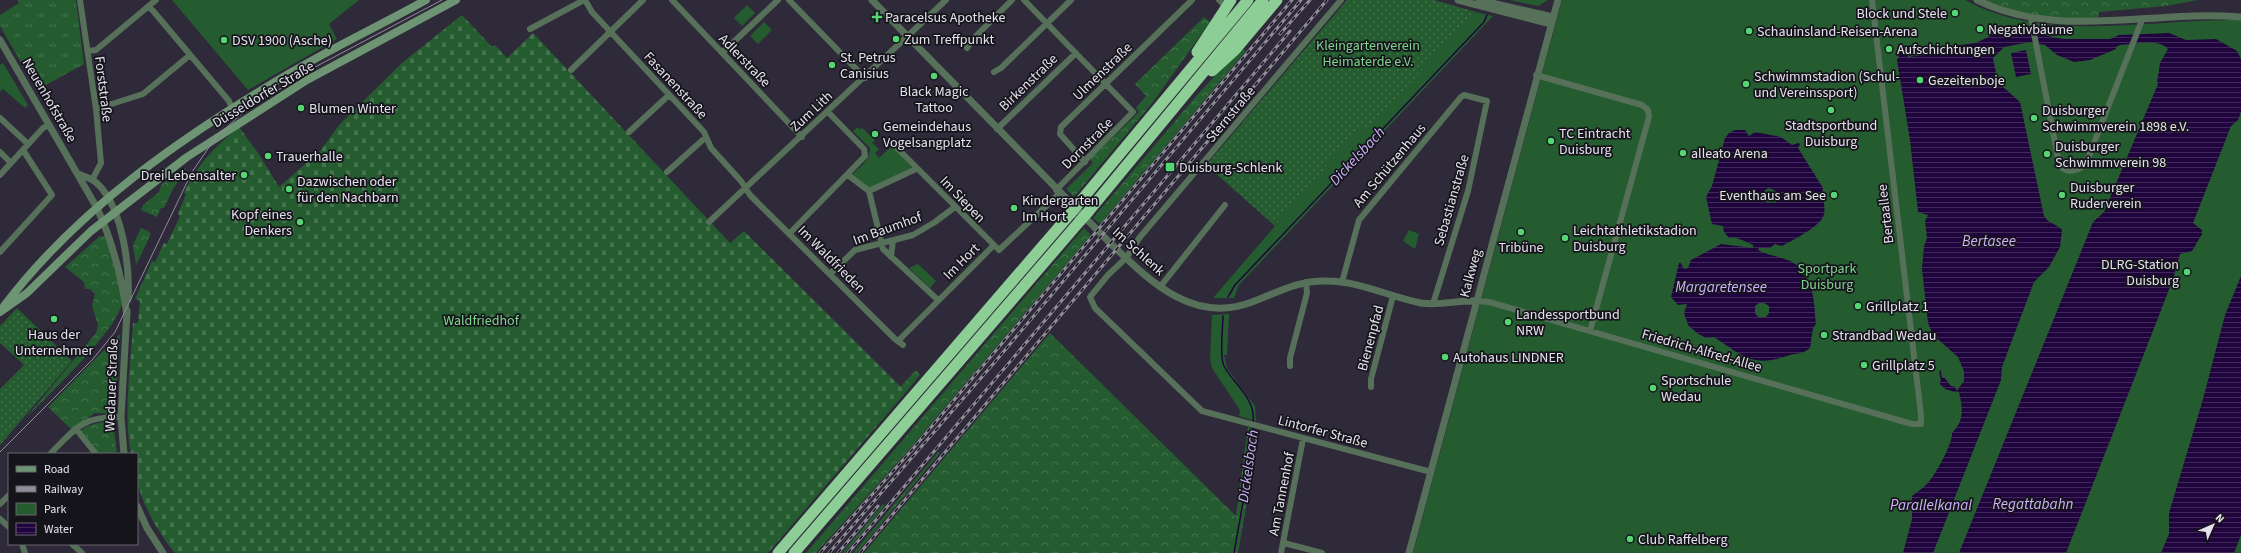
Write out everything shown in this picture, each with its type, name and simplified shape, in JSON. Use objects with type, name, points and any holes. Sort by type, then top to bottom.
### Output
[{"type":"highway","points":[[778,553],[1071,213],[1248,0]]},
{"type":"highway","points":[[794,553],[1088,212],[1263,0]]},
{"type":"highway","points":[[1194,85],[1235,50],[1277,0]]},
{"type":"highway","points":[[1184,77],[1226,2]]},
{"type":"main road","name":"Düsseldorfer Straße","points":[[0,312],[38,266],[97,208],[146,168],[232,109],[289,73],[426,0]]},
{"type":"main road","name":"Düsseldorfer Straße","points":[[0,312],[27,293],[103,221],[187,157],[247,117],[307,80],[456,0]]},
{"type":"street","name":"Forststraße","points":[[80,0],[96,109],[101,163],[92,180]]},
{"type":"street","points":[[88,51],[96,50],[156,0]]},
{"type":"street","points":[[530,29],[584,0]]},
{"type":"street","name":"Fasanenstraße","points":[[584,0],[592,12],[610,32],[704,132],[711,148],[746,188]]},
{"type":"street","points":[[571,70],[644,0]]},
{"type":"street","name":"Adlerstraße","points":[[672,0],[802,137]]},
{"type":"street","points":[[722,53],[778,0]]},
{"type":"street","points":[[789,0],[865,78]]},
{"type":"street","name":"Im Schlenk","points":[[872,0],[1058,191],[1126,258],[1160,287],[1190,303],[1224,308],[1244,305],[1293,284],[1306,282],[1342,282],[1393,296],[1433,304],[1462,300],[1476,301]]},
{"type":"street","name":"Zum Lith","points":[[709,222],[865,78],[946,0]]},
{"type":"street","points":[[967,48],[973,39],[1012,0]]},
{"type":"street","points":[[1024,0],[1106,84]]},
{"type":"street","points":[[994,72],[1001,68],[1071,0]]},
{"type":"street","name":"Ulmenstraße","points":[[1085,162],[1059,131],[1192,0]]},
{"type":"street","name":"Sternstraße","points":[[1090,298],[1108,275],[1126,258],[1140,237],[1341,0]]},
{"type":"street","points":[[1458,0],[1552,21]]},
{"type":"street","points":[[1479,0],[1552,21]]},
{"type":"street","name":"Kalkweg","points":[[1409,553],[1536,75],[1558,0]]},
{"type":"street","name":"Bertaallee","points":[[1872,0],[1921,424]]},
{"type":"street","points":[[1977,0],[1996,8],[2031,18],[2077,22],[2212,16],[2241,17]]},
{"type":"street","points":[[149,6],[228,101],[232,109]]},
{"type":"street","points":[[2031,18],[2032,30],[2059,163],[2064,170],[2074,171],[2082,168],[2087,161],[2142,20]]},
{"type":"street","name":"Neuenhofstraße","points":[[0,40],[86,187],[103,221]]},
{"type":"street","name":"Birkenstraße","points":[[997,129],[1076,53]]},
{"type":"street","points":[[96,109],[142,94],[190,55]]},
{"type":"street","points":[[1536,75],[1642,105],[1648,110],[1649,117],[1590,331]]},
{"type":"street","name":"Dornstraße","points":[[1058,191],[1133,112],[1106,84]]},
{"type":"street","points":[[629,132],[669,95]]},
{"type":"street","name":"Am Schützenhaus","points":[[1342,282],[1359,220],[1461,97],[1464,95],[1487,101]]},
{"type":"street","name":"Sebastianstraße","points":[[1433,304],[1468,192],[1487,101]]},
{"type":"street","points":[[789,234],[863,160],[865,152],[828,112]]},
{"type":"street","points":[[1,122],[28,144]]},
{"type":"street","points":[[0,175],[28,144],[49,125]]},
{"type":"street","points":[[667,172],[706,137]]},
{"type":"street","name":"Im Siepen","points":[[891,142],[993,246]]},
{"type":"street","points":[[0,252],[52,195],[23,150]]},
{"type":"street","points":[[0,152],[11,163]]},
{"type":"street","points":[[869,191],[916,169]]},
{"type":"street","points":[[78,174],[92,180],[103,190],[108,199]]},
{"type":"street","points":[[848,175],[869,191],[883,249],[938,300]]},
{"type":"street","points":[[86,187],[92,180]]},
{"type":"street","name":"Im Waldfrieden","points":[[746,188],[789,234],[903,345]]},
{"type":"street","name":"Im Hort","points":[[898,341],[993,246],[999,250],[1002,249],[1058,191]]},
{"type":"street","name":"Wedauer Straße","points":[[108,199],[123,236],[128,258],[129,283],[121,417],[124,453]]},
{"type":"street","points":[[1160,287],[1225,205]]},
{"type":"street","name":"Im Baumhof","points":[[830,274],[853,252],[925,229],[955,207]]},
{"type":"street","name":"Wedauer Straße","points":[[103,221],[120,268],[127,316]]},
{"type":"street","points":[[891,256],[893,240]]},
{"type":"street","points":[[1290,366],[1290,358],[1307,293],[1306,282]]},
{"type":"street","name":"Bienenpfad","points":[[1371,387],[1371,379],[1393,296]]},
{"type":"street","name":"Lintorfer Straße","points":[[1090,298],[1095,308],[1198,408],[1248,424],[1430,472]]},
{"type":"street","name":"Friedrich-Alfred-Allee","points":[[1476,301],[1489,302],[1890,418],[1921,424]]},
{"type":"street","points":[[51,453],[76,429],[93,418],[121,417]]},
{"type":"street","name":"Wedauer Straße","points":[[76,429],[95,453]]},
{"type":"street","name":"Am Tannenhof","points":[[1281,553],[1303,439]]},
{"type":"street","points":[[0,504],[8,496]]},
{"type":"street","points":[[138,509],[147,528],[163,553]]},
{"type":"street","points":[[0,519],[8,526]]},
{"type":"street","points":[[1284,543],[1322,553]]},
{"type":"street","points":[[73,545],[82,553]]},
{"type":"green space","points":[[17,0],[76,0],[84,64],[37,90],[0,26],[0,15],[19,3]]},
{"type":"green space","points":[[172,0],[359,0],[329,24],[337,39],[248,90]]},
{"type":"green space","name":"Kleingartenverein Heimaterde e.V.","points":[[1347,0],[1434,0],[1476,12],[1367,129],[1362,125],[1275,226],[1206,165]]},
{"type":"green space","points":[[1510,0],[1548,0],[1538,6]]},
{"type":"green space","name":"Sportpark Duisburg","points":[[1562,0],[1965,0],[1996,14],[2030,22],[2064,26],[2136,25],[2207,20],[2241,20],[2241,553],[1413,553]]},
{"type":"green space","points":[[1983,0],[2198,0],[2166,6],[2099,12],[2098,19],[2058,19],[2016,11]]},
{"type":"green space","points":[[747,5],[755,13],[742,26],[734,18]]},
{"type":"green space","points":[[1476,12],[1493,16],[1238,286],[1234,298],[1213,298],[1362,125],[1367,128]]},
{"type":"green space","name":"Waldfriedhof","points":[[462,15],[492,47],[495,45],[507,58],[533,33],[730,243],[744,231],[906,392],[768,553],[175,553],[163,537],[152,519],[138,485],[138,453],[131,453],[129,438],[128,389],[133,323],[138,323],[140,301],[135,299],[152,261],[155,262],[164,243],[167,244],[180,216],[178,214],[189,182],[201,164],[214,149],[239,127],[258,153],[279,187],[321,150],[339,125],[403,62]]},
{"type":"green space","points":[[1204,17],[1210,22],[1153,102],[1074,197],[1066,189],[1093,163],[1090,159],[1139,112],[1136,108],[1146,96],[1135,84]]},
{"type":"green space","points":[[764,22],[772,30],[758,44],[750,36]]},
{"type":"green space","points":[[1241,48],[1246,51],[1100,224],[1093,218],[1197,95]]},
{"type":"green space","points":[[3,63],[28,105],[25,108],[3,89],[0,92],[0,65]]},
{"type":"green space","points":[[858,127],[860,130],[862,128],[875,140],[872,143],[879,149],[875,153],[879,158],[892,146],[912,168],[870,188],[866,187],[853,177],[853,174],[864,162],[870,152],[870,148],[853,131]]},
{"type":"green space","points":[[184,168],[186,169],[173,189],[164,208],[161,208],[157,217],[141,210],[143,205],[159,192],[161,185]]},
{"type":"green space","points":[[141,228],[150,232],[150,236],[136,265],[133,245]]},
{"type":"green space","points":[[1084,228],[1091,235],[908,451],[816,553],[806,553]]},
{"type":"green space","points":[[1409,230],[1419,234],[1415,249],[1403,241]]},
{"type":"green space","points":[[100,236],[106,237],[116,268],[122,300],[119,312],[97,344],[24,420],[96,333],[98,325],[92,306],[95,294],[90,289],[85,289],[84,282],[65,267]]},
{"type":"green space","points":[[918,264],[936,281],[930,288],[909,268]]},
{"type":"green space","points":[[17,308],[72,361],[0,445],[0,389],[24,365],[0,343],[0,326]]},
{"type":"green space","points":[[1229,314],[1227,355],[1224,355],[1227,368],[1255,406],[1256,421],[1239,416],[1240,410],[1212,368],[1210,360],[1212,315]]},
{"type":"green space","points":[[1050,333],[1236,516],[1248,427],[1257,430],[1252,474],[1238,553],[864,553]]},
{"type":"green space","points":[[120,334],[115,414],[95,413],[71,429],[48,407]]},
{"type":"green space","points":[[916,370],[920,375],[906,392],[900,387]]},
{"type":"green space","points":[[102,422],[113,422],[117,453],[97,453],[80,431],[87,426]]},
{"type":"green space","points":[[938,452],[940,453],[857,553],[853,553]]},
{"type":"green space","points":[[883,504],[885,506],[845,553],[842,553]]},
{"type":"water","points":[[2011,32],[2028,32],[2063,39],[2110,39],[2119,35],[2169,33],[2186,40],[2216,39],[2237,51],[2241,59],[2241,112],[2238,120],[2231,126],[2193,223],[2202,230],[2202,234],[2192,251],[2180,254],[2173,279],[2066,553],[1959,553],[2093,222],[2104,212],[2158,84],[2160,63],[2168,49],[2159,44],[2152,43],[2120,45],[2116,47],[2116,49],[2090,60],[2074,62],[2057,55],[2045,45],[2030,42],[2004,47],[1993,58],[1997,78],[2003,87],[2020,102],[2044,216],[2048,221],[2062,230],[2060,247],[2049,267],[2034,282],[2002,367],[2001,380],[1933,553],[1903,553],[1912,519],[1912,496],[1927,484],[1934,474],[1947,451],[1952,438],[1952,433],[1959,423],[1962,406],[1958,389],[1964,381],[1964,371],[1958,357],[1933,335],[1928,323],[1922,269],[1924,246],[1927,238],[1925,221],[1928,215],[1918,212],[1910,140],[1897,60],[1901,52],[1907,52],[1908,57],[1944,52],[1944,47],[1976,43],[1992,35]]},
{"type":"water","points":[[2026,50],[2031,74],[2016,77],[2011,53]]},
{"type":"water","name":"Margaretensee","points":[[1735,130],[1745,130],[1749,136],[1755,132],[1781,137],[1792,145],[1798,143],[1800,144],[1798,148],[1823,188],[1824,214],[1819,223],[1807,232],[1782,246],[1775,244],[1770,248],[1759,248],[1758,250],[1763,253],[1790,261],[1800,268],[1801,273],[1809,283],[1813,296],[1816,324],[1813,328],[1810,348],[1803,352],[1778,359],[1758,360],[1750,358],[1733,350],[1714,337],[1706,338],[1697,333],[1688,325],[1684,313],[1687,304],[1678,305],[1671,297],[1680,262],[1684,269],[1688,268],[1691,260],[1721,244],[1753,248],[1753,245],[1744,241],[1729,238],[1724,232],[1723,226],[1712,224],[1706,197],[1712,186],[1725,138],[1729,133]],"holes":[[[1769,188],[1778,194],[1778,200],[1775,203],[1767,203],[1762,197],[1765,190]],[[1759,303],[1764,303],[1769,306],[1769,313],[1766,317],[1758,317],[1755,313],[1755,306]]]},
{"type":"water","points":[[2241,276],[2241,535],[2234,553],[2161,553],[2169,534],[2169,513],[2203,399],[2225,315]]},
{"type":"water","points":[[1944,377],[1951,386],[1956,387],[1955,392],[1945,389],[1940,384],[1941,378]]},
{"type":"waterway","name":"Dickelsbach","points":[[1228,297],[1235,285],[1484,22],[1487,15]]},
{"type":"waterway","name":"Dickelsbach","points":[[1223,316],[1221,349],[1224,366],[1248,399],[1253,414],[1253,423]]},
{"type":"waterway","points":[[1940,371],[1941,378]]},
{"type":"waterway","name":"Dickelsbach","points":[[1234,553],[1247,480],[1253,426]]},
{"type":"tram line","points":[[0,452],[93,359],[115,332],[192,172],[216,137],[247,109],[317,66],[442,0]]},
{"type":"railway","points":[[820,553],[911,451],[1292,0]]},
{"type":"railway","points":[[829,553],[994,363],[1301,0]]},
{"type":"railway","points":[[1280,34],[1310,0]]},
{"type":"railway","points":[[860,553],[1327,0]]},
{"type":"railway","points":[[848,553],[1290,31]]},
{"type":"railway","points":[[838,553],[878,506]]},
{"type":"place","name":"Block und Stele","points":[[1955,13]]},
{"type":"place","name":"Paracelsus Apotheke","points":[[877,17]]},
{"type":"place","name":"Negativbäume","points":[[1980,29]]},
{"type":"place","name":"Schauinsland-Reisen-Arena","points":[[1749,31]]},
{"type":"place","name":"Zum Treffpunkt","points":[[896,39]]},
{"type":"place","name":"DSV 1900 (Asche)","points":[[224,40]]},
{"type":"place","name":"Aufschichtungen","points":[[1889,49]]},
{"type":"place","name":"St. Petrus Canisius","points":[[832,65]]},
{"type":"place","name":"Black Magic Tattoo","points":[[934,76]]},
{"type":"place","name":"Gezeitenboje","points":[[1920,80]]},
{"type":"place","name":"Schwimmstadion (Schul- und Vereinssport)","points":[[1746,84]]},
{"type":"place","name":"Blumen Winter","points":[[301,108]]},
{"type":"place","name":"Stadtsportbund Duisburg","points":[[1831,110]]},
{"type":"place","name":"Duisburger Schwimmverein 1898 e.V.","points":[[2034,118]]},
{"type":"place","name":"Gemeindehaus Vogelsangplatz","points":[[875,134]]},
{"type":"place","name":"TC Eintracht Duisburg","points":[[1551,141]]},
{"type":"place","name":"alleato Arena","points":[[1683,153]]},
{"type":"place","name":"Duisburger Schwimmverein 98","points":[[2047,154]]},
{"type":"place","name":"Trauerhalle","points":[[268,156]]},
{"type":"place","name":"Duisburg-Schlenk","points":[[1170,167]]},
{"type":"place","name":"Drei Lebensalter","points":[[244,175]]},
{"type":"place","name":"Dazwischen oder für den Nachbarn","points":[[289,189]]},
{"type":"place","name":"Eventhaus am See","points":[[1834,195]]},
{"type":"place","name":"Duisburger Ruderverein","points":[[2062,195]]},
{"type":"place","name":"Kindergarten Im Hort","points":[[1014,208]]},
{"type":"place","name":"Kopf eines Denkers","points":[[300,222]]},
{"type":"place","name":"Tribüne","points":[[1521,232]]},
{"type":"place","name":"Leichtathletikstadion Duisburg","points":[[1565,238]]},
{"type":"place","name":"DLRG-Station Duisburg","points":[[2187,272]]},
{"type":"place","name":"Grillplatz 1","points":[[1858,306]]},
{"type":"place","name":"Haus der Unternehmer","points":[[54,319]]},
{"type":"place","name":"Landessportbund NRW","points":[[1508,322]]},
{"type":"place","name":"Strandbad Wedau","points":[[1824,335]]},
{"type":"place","name":"Autohaus LINDNER","points":[[1445,357]]},
{"type":"place","name":"Grillplatz 5","points":[[1864,365]]},
{"type":"place","name":"Sportschule Wedau","points":[[1653,388]]},
{"type":"place","name":"Club Raffelberg","points":[[1630,539]]},
{"type":"water label","name":"Bertasee","points":[[1989,241]]},
{"type":"water label","name":"Regattabahn","points":[[2033,504]]},
{"type":"water label","name":"Parallelkanal","points":[[1931,505]]}]
